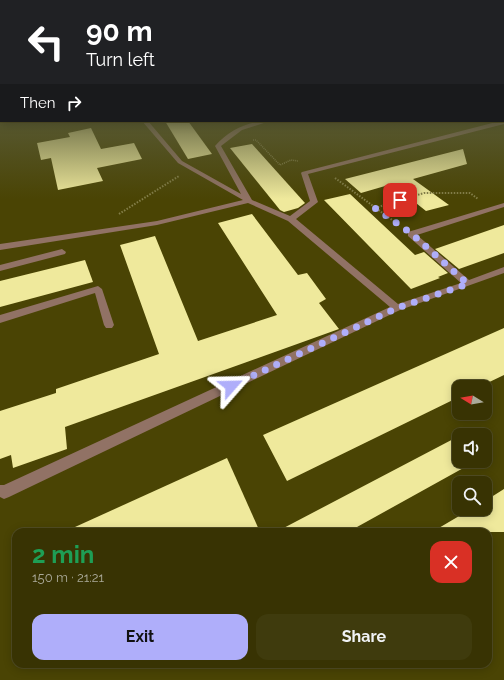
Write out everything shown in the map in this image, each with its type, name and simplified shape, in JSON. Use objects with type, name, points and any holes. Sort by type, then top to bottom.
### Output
[{"type":"lane","points":[[158,136],[180,162],[249,200],[291,219],[397,308]]},
{"type":"lane","points":[[228,136],[218,146],[249,200]]},
{"type":"lane","points":[[291,219],[314,202],[304,173],[450,136]]},
{"type":"lane","points":[[0,247],[96,233],[201,214],[249,200]]},
{"type":"lane","points":[[412,234],[504,205]]},
{"type":"lane","points":[[412,234],[468,284]]},
{"type":"lane","points":[[0,268],[62,252]]},
{"type":"lane","points":[[0,491],[4,492],[397,308],[504,270]]},
{"type":"lane","points":[[0,319],[98,290],[109,325]]},
{"type":"path","points":[[247,136],[251,140],[256,140],[280,165],[291,160],[318,164],[375,208],[412,234]]},
{"type":"path","points":[[113,218],[191,168]]},
{"type":"path","points":[[375,208],[424,193],[451,192],[470,193],[492,209]]},
{"type":"building","points":[[69,136],[95,136],[101,149],[134,143],[142,159],[97,168],[103,181],[58,190],[51,158],[41,160],[37,143],[70,137]]},
{"type":"building","points":[[174,136],[199,136],[212,154],[188,159]]},
{"type":"building","points":[[252,144],[305,203],[298,208],[284,212],[280,210],[230,148]]},
{"type":"building","points":[[463,149],[467,164],[413,179],[449,205],[426,211],[392,184],[361,193],[345,179]]},
{"type":"building","points":[[350,194],[415,255],[424,252],[448,273],[438,277],[440,278],[411,289],[324,200]]},
{"type":"building","points":[[252,214],[298,275],[307,273],[326,299],[319,303],[339,329],[65,427],[67,449],[13,468],[11,455],[0,459],[0,411],[56,393],[56,389],[159,354],[120,245],[155,236],[198,341],[277,315],[218,223]]},
{"type":"building","points":[[504,225],[504,253],[459,269],[435,249]]},
{"type":"building","points":[[85,260],[93,282],[0,307],[0,281]]},
{"type":"building","points":[[504,328],[504,375],[492,381],[452,380],[452,400],[287,481],[263,435]]},
{"type":"building","points":[[452,440],[452,468],[463,468],[355,528],[284,528]]},
{"type":"building","points":[[227,458],[258,528],[73,528]]},
{"type":"building","points":[[504,489],[504,532],[492,532],[492,528],[439,528],[459,516],[492,516],[492,497]]},
{"type":"route","points":[[231,386],[397,308],[468,284],[412,234],[375,208],[400,200]]}]
